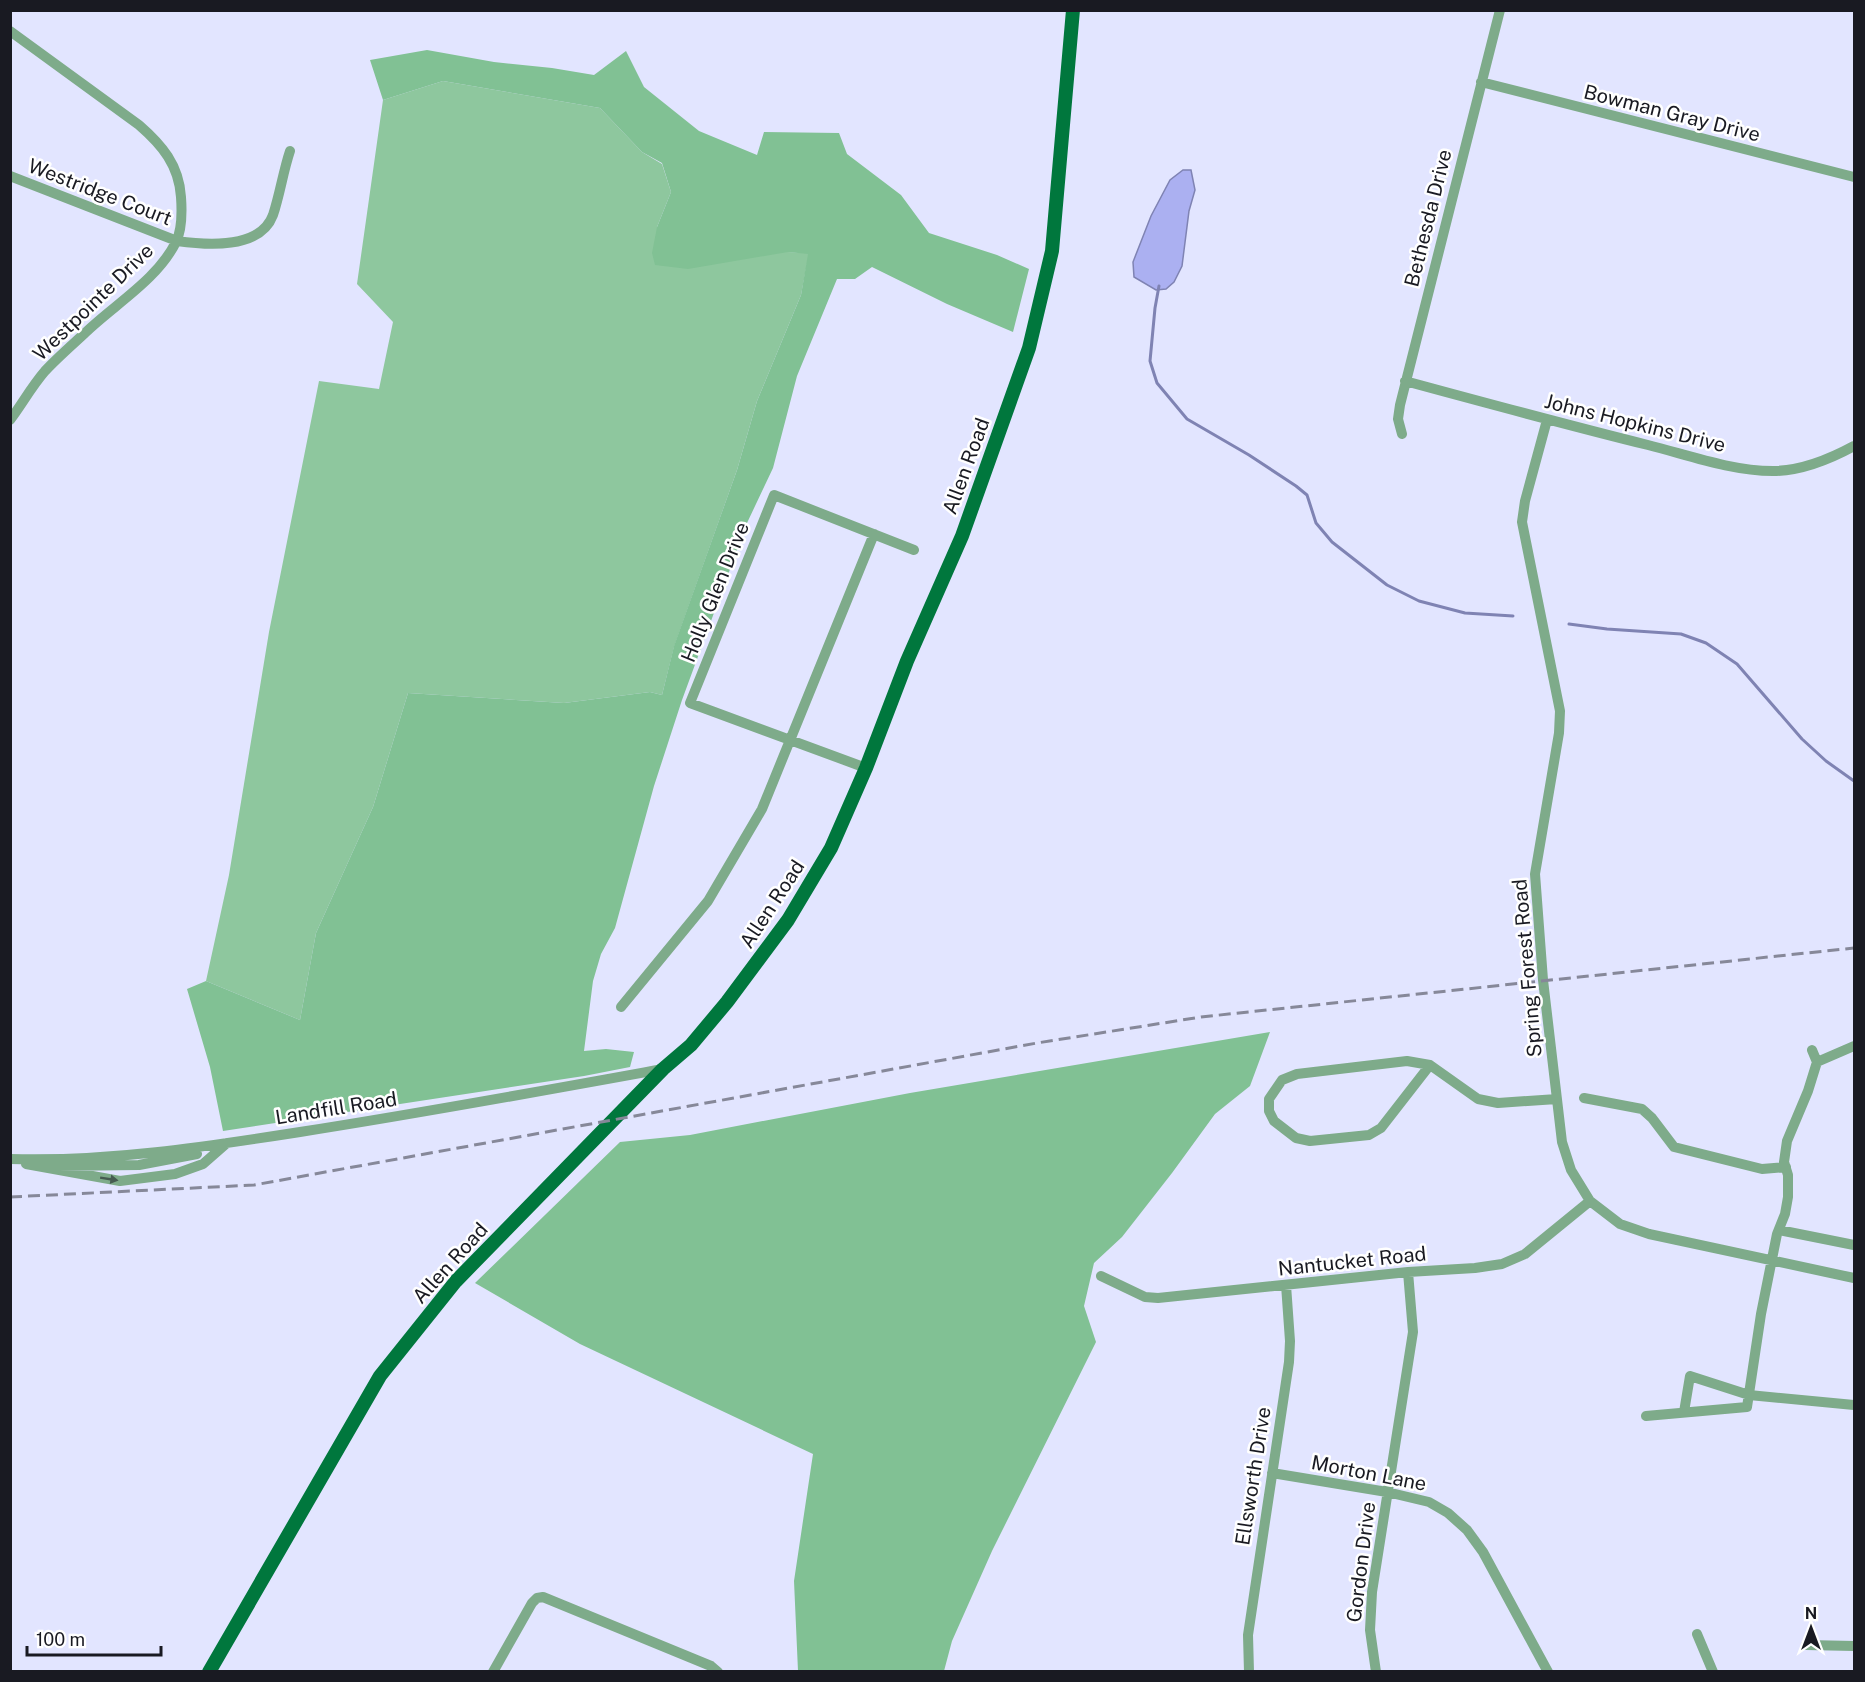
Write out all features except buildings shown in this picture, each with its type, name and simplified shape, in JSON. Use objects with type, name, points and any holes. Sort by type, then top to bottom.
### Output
[{"type":"main road","name":"Allen Road","points":[[209,1671],[380,1376],[456,1281],[663,1068],[691,1045],[720,1011],[788,920],[831,848],[866,768],[907,661],[962,536],[1029,348],[1052,251],[1073,10]]},
{"type":"street","name":"Bethesda Drive","points":[[1402,434],[1398,419],[1405,381],[1500,10]]},
{"type":"street","name":"Westpointe Drive","points":[[10,31],[158,141],[169,155],[176,170],[181,190],[182,208],[177,241],[154,273],[89,328],[45,372],[10,420]]},
{"type":"street","name":"Bowman Gray Drive","points":[[1481,82],[1854,177]]},
{"type":"street","name":"Westridge Court","points":[[10,176],[177,241],[223,243],[243,240],[261,231],[273,216],[290,152]]},
{"type":"street","name":"Johns Hopkins Drive","points":[[1405,381],[1547,420],[1740,468],[1774,471],[1833,457],[1854,446]]},
{"type":"street","name":"Spring Forest Road","points":[[1547,420],[1525,501],[1522,522],[1560,711],[1559,733],[1535,874],[1542,971],[1557,1099],[1565,1151],[1571,1170],[1590,1201],[1620,1224],[1649,1234],[1854,1278]]},
{"type":"street","name":"Holly Glen Drive","points":[[866,768],[690,703],[774,495],[915,550]]},
{"type":"street","points":[[621,1007],[708,901],[762,809],[792,741],[874,534]]},
{"type":"street","points":[[1816,1062],[1854,1047]]},
{"type":"street","points":[[1646,1416],[1747,1407],[1761,1314],[1788,1197],[1788,1174],[1784,1162],[1787,1141],[1809,1091],[1816,1062],[1812,1050]]},
{"type":"street","points":[[1430,1065],[1380,1128],[1369,1135],[1310,1141],[1296,1138],[1274,1121],[1269,1111],[1269,1099],[1282,1080],[1297,1074],[1407,1061],[1430,1065],[1478,1099],[1498,1103],[1557,1099]]},
{"type":"street","name":"Landfill Road","points":[[10,1160],[49,1160],[223,1146],[435,1111],[663,1068]]},
{"type":"street","points":[[1584,1098],[1642,1109],[1652,1118],[1674,1147],[1762,1169],[1786,1167]]},
{"type":"street","points":[[34,1166],[139,1166],[223,1146]]},
{"type":"street","points":[[10,1160],[120,1181],[175,1173],[203,1164],[223,1146]]},
{"type":"street","name":"Nantucket Road","points":[[1101,1275],[1145,1297],[1158,1298],[1502,1264],[1525,1254],[1590,1201]]},
{"type":"street","points":[[1779,1230],[1854,1245]]},
{"type":"street","name":"Gordon Drive","points":[[1376,1671],[1370,1630],[1372,1592],[1413,1332],[1408,1272]]},
{"type":"street","name":"Ellsworth Drive","points":[[1249,1671],[1248,1635],[1289,1362],[1290,1341],[1286,1286]]},
{"type":"street","points":[[1684,1413],[1690,1376],[1749,1395],[1854,1404]]},
{"type":"street","name":"Morton Lane","points":[[1272,1473],[1387,1492],[1429,1502],[1448,1513],[1467,1530],[1483,1552],[1548,1671]]},
{"type":"street","points":[[493,1671],[532,1603],[537,1598],[543,1597],[711,1666],[718,1671]]},
{"type":"street","points":[[1697,1634],[1713,1671]]},
{"type":"street","points":[[1806,1645],[1854,1646]]},
{"type":"green space","points":[[427,50],[494,62],[594,75],[626,51],[644,87],[699,131],[757,155],[764,132],[839,133],[847,154],[901,195],[929,233],[997,255],[1029,269],[1013,332],[947,304],[872,267],[855,279],[837,279],[797,376],[773,468],[747,523],[682,700],[654,786],[615,928],[601,954],[593,981],[584,1051],[606,1049],[634,1052],[630,1067],[223,1131],[210,1067],[187,989],[206,981],[300,1020],[316,933],[373,807],[408,693],[564,703],[650,692],[662,695],[674,646],[737,470],[757,401],[801,295],[808,254],[788,252],[688,269],[655,265],[652,253],[657,227],[671,192],[662,163],[642,152],[600,108],[443,81],[383,100],[370,60]]},
{"type":"green space","points":[[443,81],[600,108],[642,152],[662,164],[671,192],[657,227],[788,252],[809,253],[801,295],[757,401],[737,470],[674,647],[662,695],[650,692],[564,703],[408,693],[373,807],[316,933],[300,1020],[206,981],[229,875],[269,632],[319,381],[379,389],[393,322],[357,284],[383,100]]},
{"type":"green space","points":[[1270,1032],[1250,1086],[1215,1114],[1122,1237],[1094,1263],[1084,1306],[1096,1342],[992,1551],[952,1641],[944,1671],[798,1671],[794,1581],[813,1454],[580,1344],[475,1283],[620,1142],[690,1135],[910,1093]]},
{"type":"water","points":[[1183,170],[1191,170],[1195,190],[1189,211],[1182,266],[1174,282],[1166,289],[1156,290],[1134,277],[1133,262],[1151,216],[1170,180]]},
{"type":"waterway","points":[[1159,286],[1150,361],[1157,383],[1187,419],[1249,455],[1307,495],[1316,523],[1332,542],[1387,585],[1419,601],[1465,613],[1513,616]]},
{"type":"waterway","points":[[1569,624],[1681,634],[1706,643],[1737,664],[1802,739],[1826,761],[1854,781]]},
{"type":"railway","points":[[10,1197],[254,1185],[1037,1043],[1201,1017],[1854,948]]}]
